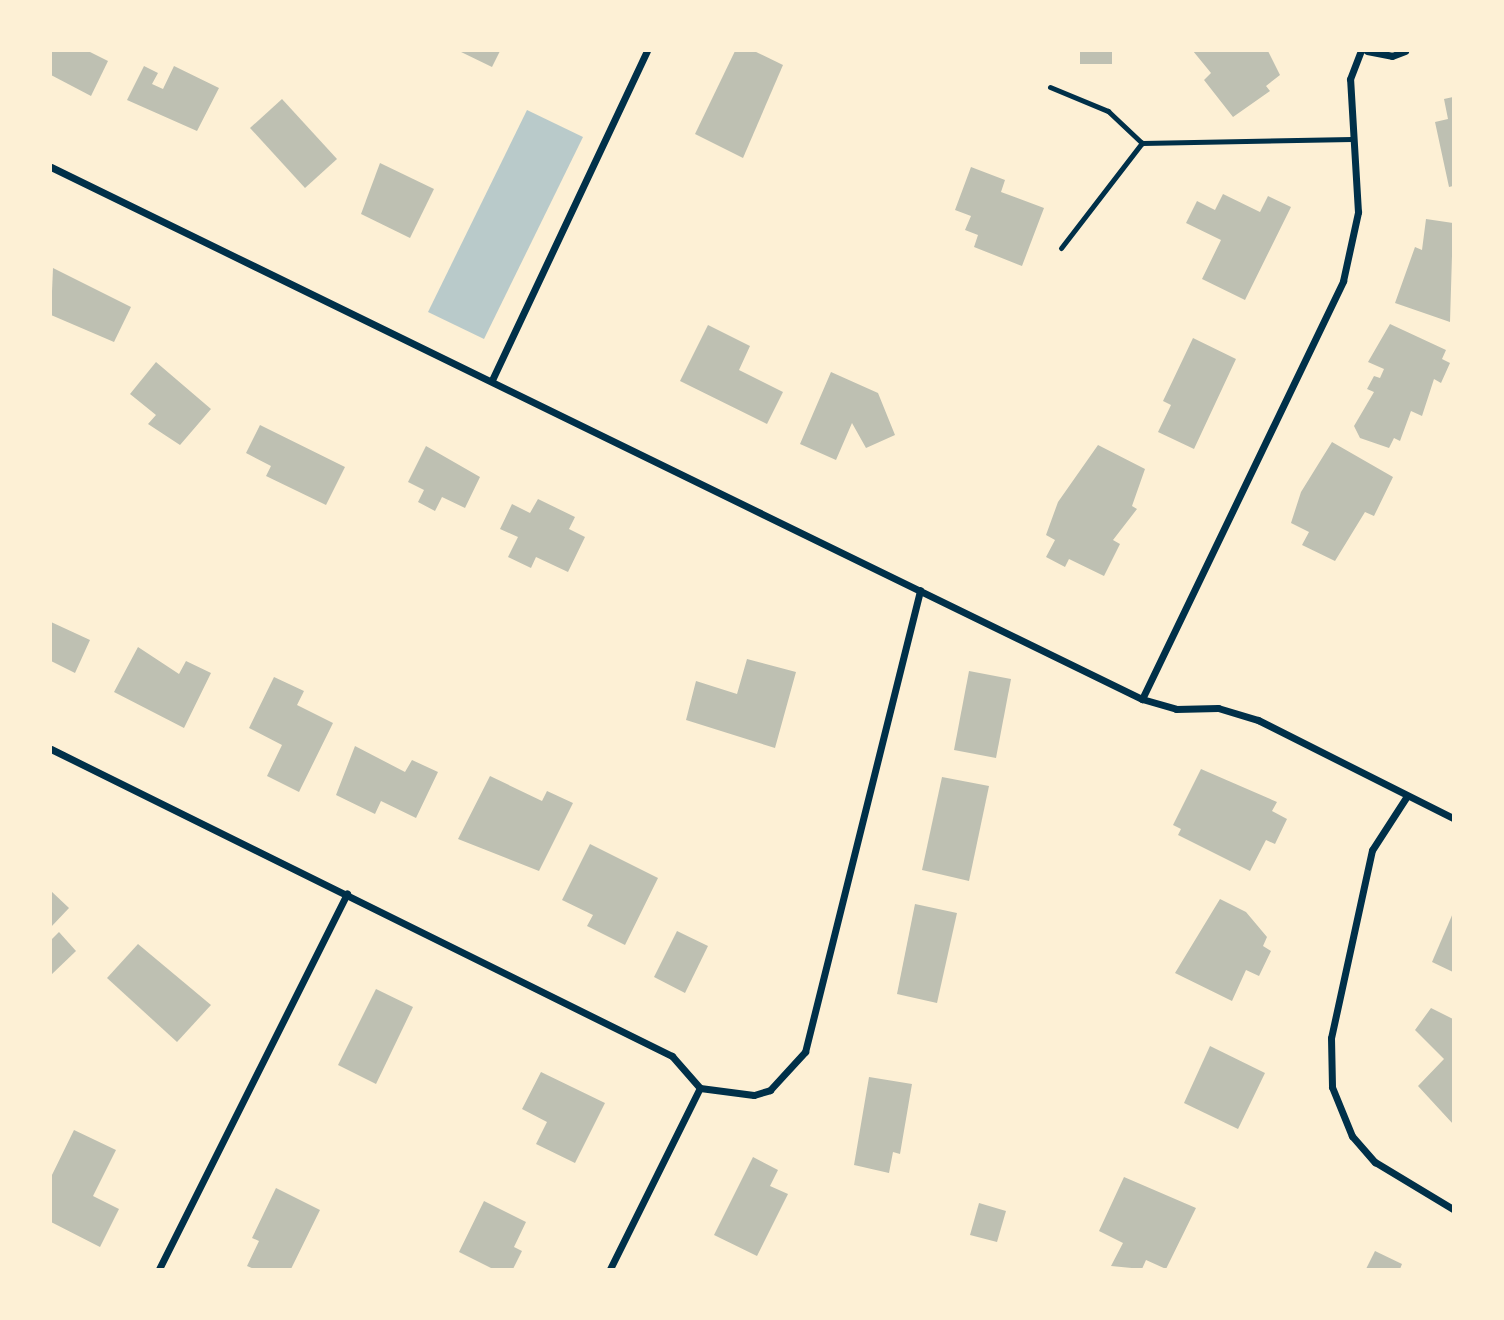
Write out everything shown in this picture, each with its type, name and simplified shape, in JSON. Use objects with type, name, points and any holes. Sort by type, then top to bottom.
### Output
[{"type":"street","points":[[492,380],[647,51]]},
{"type":"street","points":[[1142,699],[1343,281],[1359,212],[1350,79],[1361,51]]},
{"type":"street","points":[[1367,51],[1392,56],[1405,51]]},
{"type":"street","points":[[51,167],[1142,699],[1258,720],[1453,818]]},
{"type":"street","points":[[51,749],[672,1056],[700,1088],[754,1095],[770,1090],[805,1052],[920,590]]},
{"type":"street","points":[[1407,796],[1372,850],[1331,1038],[1332,1087],[1352,1136],[1375,1162],[1453,1209]]},
{"type":"street","points":[[159,1269],[346,893]]},
{"type":"street","points":[[610,1269],[700,1088]]},
{"type":"lane","points":[[1050,87],[1108,111],[1142,143],[1352,139]]},
{"type":"lane","points":[[1060,248],[1142,143]]},
{"type":"shaded area","points":[[527,110],[583,137],[484,339],[428,312]]},
{"type":"building","points":[[51,51],[88,51],[108,61],[91,96],[51,75]]},
{"type":"building","points":[[459,51],[500,51],[492,67]]},
{"type":"building","points":[[735,51],[754,51],[783,65],[743,158],[695,134]]},
{"type":"building","points":[[1080,51],[1112,51],[1112,64],[1080,64]]},
{"type":"building","points":[[1193,51],[1268,51],[1280,75],[1266,86],[1270,91],[1233,117],[1204,80],[1211,73]]},
{"type":"building","points":[[144,66],[158,73],[152,84],[163,89],[174,66],[219,88],[197,131],[127,100]]},
{"type":"building","points":[[1453,97],[1453,186],[1449,187],[1435,122],[1448,119],[1444,99]]},
{"type":"building","points":[[282,99],[337,159],[305,188],[250,128]]},
{"type":"building","points":[[380,163],[434,189],[410,238],[361,214]]},
{"type":"building","points":[[971,167],[1005,180],[1001,192],[1044,208],[1022,266],[974,247],[978,235],[965,230],[971,216],[955,210]]},
{"type":"building","points":[[1223,194],[1260,212],[1268,196],[1291,207],[1245,300],[1202,279],[1221,240],[1186,223],[1197,201],[1215,210]]},
{"type":"building","points":[[1426,219],[1453,223],[1450,322],[1395,303],[1415,247],[1422,250]]},
{"type":"building","points":[[53,268],[131,307],[114,342],[51,315]]},
{"type":"building","points":[[1390,324],[1446,350],[1442,359],[1450,363],[1441,383],[1434,379],[1422,416],[1411,411],[1400,441],[1394,438],[1389,448],[1360,438],[1354,426],[1374,392],[1367,389],[1374,376],[1380,378],[1384,369],[1368,362]]},
{"type":"building","points":[[708,325],[750,346],[739,370],[783,392],[767,424],[680,381]]},
{"type":"building","points":[[1193,338],[1236,359],[1194,449],[1158,432],[1171,405],[1163,401]]},
{"type":"building","points":[[156,362],[211,409],[180,445],[148,424],[156,415],[130,394]]},
{"type":"building","points":[[831,372],[878,393],[895,435],[866,448],[852,423],[836,460],[800,444]]},
{"type":"building","points":[[260,425],[345,467],[326,505],[266,476],[271,466],[246,453]]},
{"type":"building","points":[[1332,442],[1393,477],[1374,516],[1365,512],[1335,561],[1302,545],[1309,532],[1291,523],[1301,492]]},
{"type":"building","points":[[1098,445],[1145,469],[1132,506],[1137,509],[1113,540],[1120,544],[1104,576],[1069,559],[1065,567],[1046,557],[1055,540],[1046,535],[1058,502]]},
{"type":"building","points":[[426,446],[480,477],[465,508],[442,497],[435,511],[418,502],[424,490],[408,482]]},
{"type":"building","points":[[538,499],[575,517],[569,529],[585,537],[568,572],[536,557],[531,568],[508,557],[518,537],[500,529],[512,504],[530,513]]},
{"type":"building","points":[[51,622],[90,640],[75,673],[51,661]]},
{"type":"building","points":[[138,647],[179,674],[186,661],[211,673],[184,728],[114,692]]},
{"type":"building","points":[[747,659],[796,672],[775,748],[686,720],[696,681],[737,694]]},
{"type":"building","points":[[969,671],[1011,679],[996,758],[954,750]]},
{"type":"building","points":[[274,677],[304,691],[297,705],[333,723],[299,792],[267,776],[282,745],[249,728]]},
{"type":"building","points":[[355,746],[405,772],[412,760],[438,772],[416,818],[381,801],[375,814],[336,795]]},
{"type":"building","points":[[1201,769],[1277,802],[1272,811],[1287,819],[1275,844],[1266,840],[1250,871],[1178,835],[1181,829],[1173,825]]},
{"type":"building","points":[[490,776],[542,801],[547,791],[573,803],[539,871],[458,839]]},
{"type":"building","points":[[942,777],[989,786],[969,881],[922,870]]},
{"type":"building","points":[[590,844],[658,878],[625,945],[587,926],[593,915],[562,900]]},
{"type":"building","points":[[51,891],[69,908],[51,927]]},
{"type":"building","points":[[1220,899],[1246,912],[1267,937],[1263,946],[1271,951],[1259,976],[1246,970],[1232,1001],[1175,973]]},
{"type":"building","points":[[915,904],[957,913],[937,1003],[897,994]]},
{"type":"building","points":[[1453,913],[1453,972],[1432,962]]},
{"type":"building","points":[[677,931],[708,946],[685,993],[654,977]]},
{"type":"building","points":[[59,932],[76,951],[51,975],[51,940]]},
{"type":"building","points":[[138,944],[211,1005],[177,1042],[107,978]]},
{"type":"building","points":[[376,989],[413,1007],[376,1084],[338,1065]]},
{"type":"building","points":[[1431,1008],[1453,1019],[1453,1124],[1418,1086],[1444,1059],[1415,1030]]},
{"type":"building","points":[[1210,1046],[1265,1073],[1238,1129],[1184,1103]]},
{"type":"building","points":[[541,1072],[605,1103],[575,1163],[536,1144],[547,1122],[522,1109]]},
{"type":"building","points":[[869,1077],[912,1084],[900,1154],[893,1152],[889,1173],[854,1165]]},
{"type":"building","points":[[74,1130],[116,1150],[93,1196],[119,1209],[100,1247],[51,1222],[51,1177]]},
{"type":"building","points":[[753,1157],[778,1170],[770,1186],[788,1194],[757,1256],[714,1235]]},
{"type":"building","points":[[1124,1177],[1196,1208],[1166,1269],[1146,1260],[1142,1269],[1111,1266],[1123,1243],[1099,1231]]},
{"type":"building","points":[[276,1188],[320,1210],[291,1269],[254,1269],[247,1266],[259,1241],[252,1238]]},
{"type":"building","points":[[484,1201],[526,1222],[514,1247],[522,1251],[513,1269],[493,1269],[459,1252]]},
{"type":"building","points":[[979,1203],[1006,1211],[997,1242],[970,1235]]},
{"type":"building","points":[[1375,1251],[1402,1264],[1400,1269],[1366,1269]]}]
